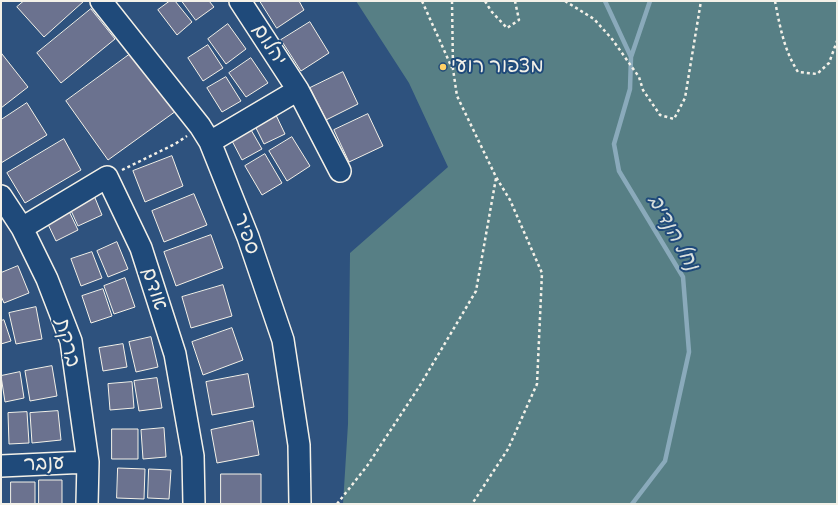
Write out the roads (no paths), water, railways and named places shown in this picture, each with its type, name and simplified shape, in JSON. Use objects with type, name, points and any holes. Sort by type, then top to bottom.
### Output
[{"type":"street","name":"ספיר","points":[[101,1],[200,126],[210,142],[248,237],[283,340],[299,445],[300,504]]},
{"type":"street","name":"יהלום","points":[[240,1],[298,90],[340,171]]},
{"type":"street","points":[[210,142],[298,90]]},
{"type":"street","name":"אודם","points":[[22,228],[107,177],[141,248],[175,354],[193,456],[194,504]]},
{"type":"street","name":"ברקת","points":[[1,196],[22,228],[46,279],[71,341],[88,462],[87,504]]},
{"type":"street","name":"ענבר","points":[[1,466],[88,462]]},
{"type":"waterway","name":"נחל הנדיב","points":[[605,1],[631,57],[630,89],[614,144],[619,171],[683,277],[689,352],[665,461],[632,504]]},
{"type":"waterway","points":[[631,57],[650,1]]},
{"type":"place","name":"מצפור רועי","points":[[443,67]]}]
